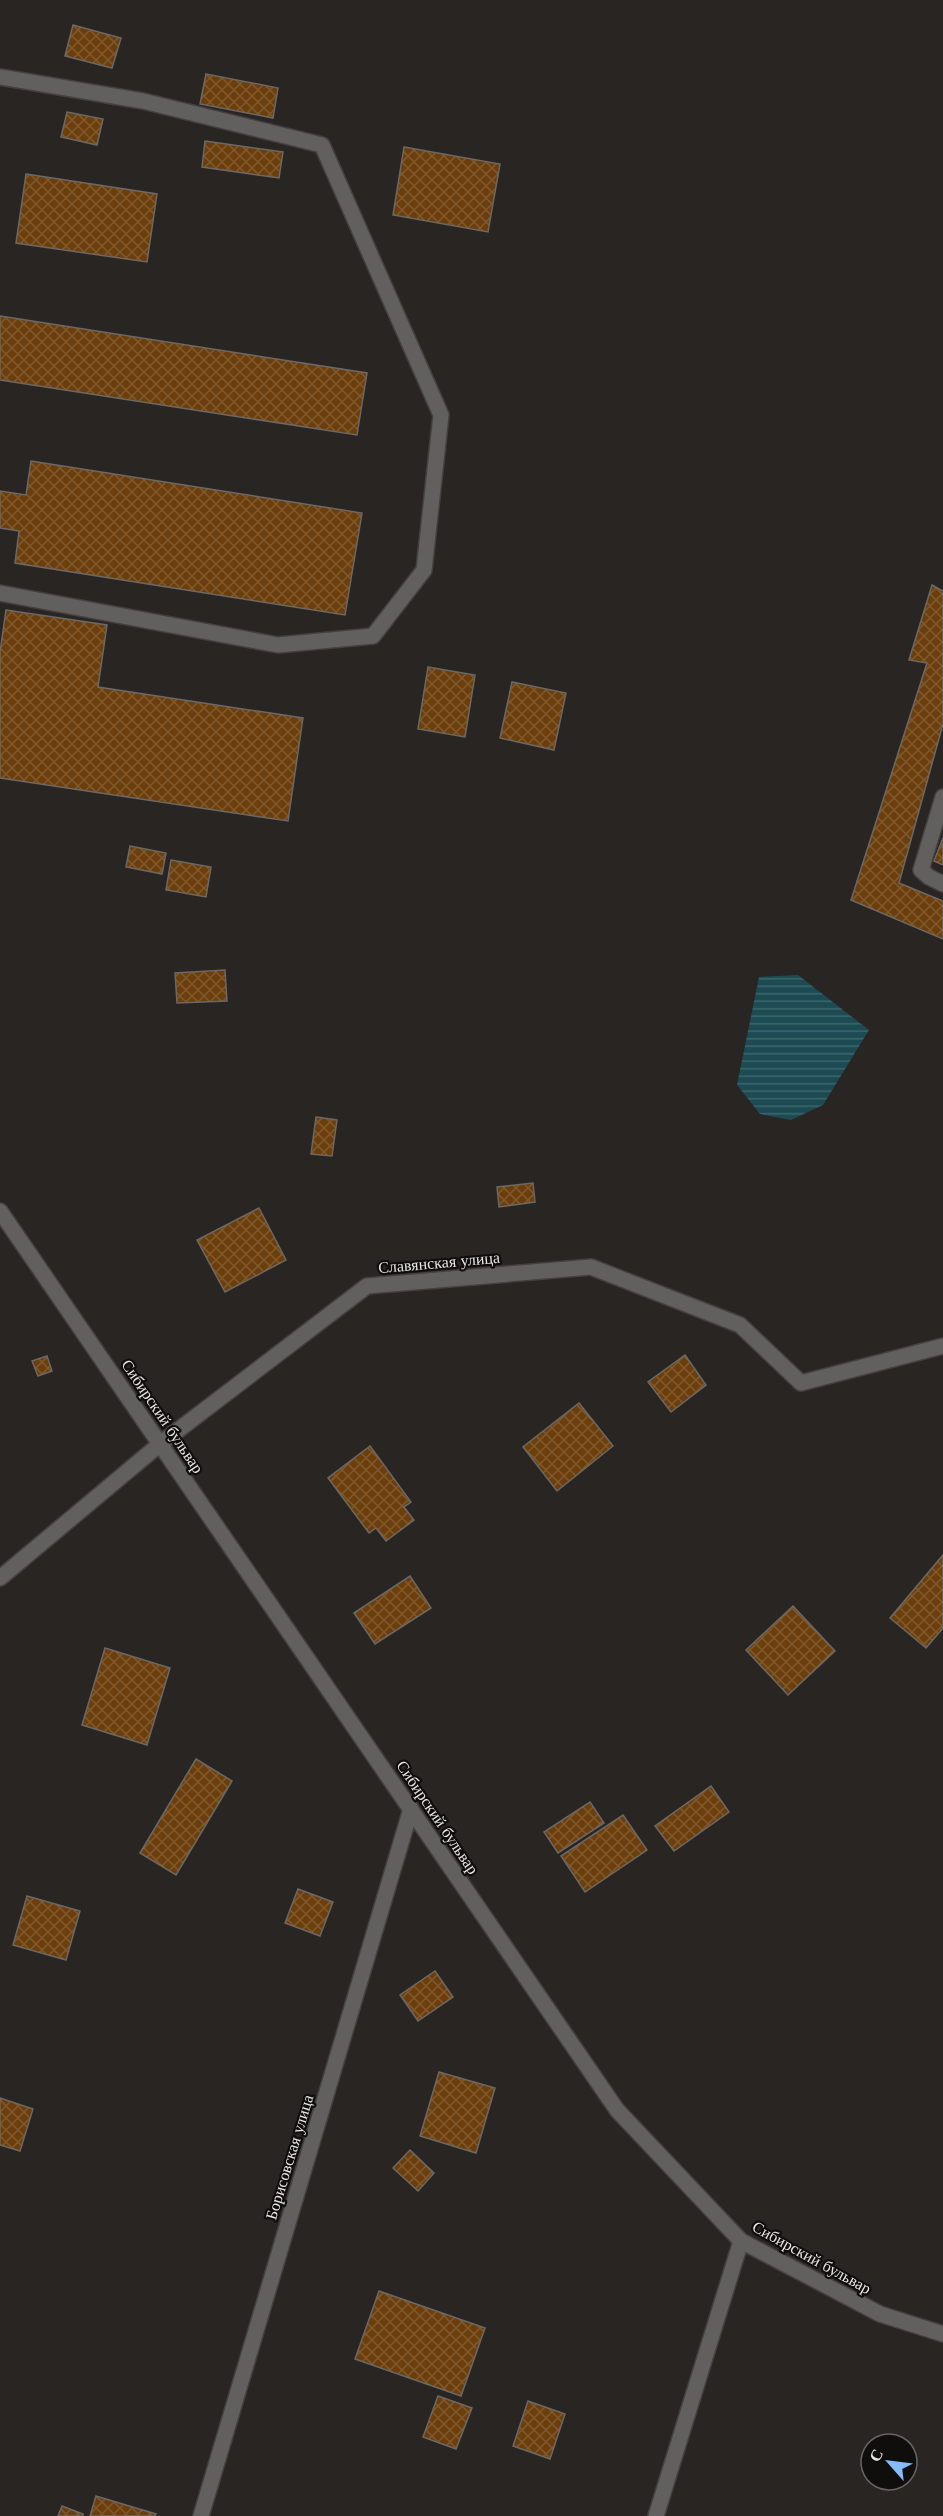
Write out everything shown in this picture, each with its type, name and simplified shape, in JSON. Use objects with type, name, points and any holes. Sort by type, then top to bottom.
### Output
[{"type":"street","points":[[0,77],[143,101],[322,145],[441,415],[424,570],[373,636],[278,645],[0,593]]},
{"type":"street","points":[[943,797],[921,870],[928,877],[943,884]]},
{"type":"street","name":"Сибирский бульвар","points":[[0,1211],[617,2110],[741,2241],[880,2314],[943,2334]]},
{"type":"street","name":"Славянская улица","points":[[0,1578],[160,1444],[367,1286],[591,1267],[740,1325],[801,1383],[943,1346]]},
{"type":"street","name":"Борисовская улица","points":[[201,2516],[411,1809]]},
{"type":"street","points":[[656,2516],[741,2241]]},
{"type":"water","points":[[798,975],[869,1030],[823,1105],[791,1120],[760,1114],[737,1085],[759,977]]},
{"type":"building","points":[[73,25],[121,38],[112,68],[65,56]]},
{"type":"building","points":[[206,74],[278,88],[273,118],[200,104]]},
{"type":"building","points":[[67,112],[103,119],[97,145],[61,137]]},
{"type":"building","points":[[205,141],[283,152],[279,178],[202,167]]},
{"type":"building","points":[[404,147],[500,164],[488,232],[393,215]]},
{"type":"building","points":[[26,174],[157,194],[147,262],[16,243]]},
{"type":"building","points":[[0,316],[367,373],[357,435],[0,380]]},
{"type":"building","points":[[31,461],[362,513],[345,615],[15,563],[19,531],[0,528],[0,491],[26,495]]},
{"type":"building","points":[[932,585],[943,591],[943,724],[899,883],[943,901],[943,939],[851,900],[927,663],[909,660]]},
{"type":"building","points":[[6,610],[107,625],[98,687],[303,718],[288,821],[0,778],[0,652]]},
{"type":"building","points":[[428,667],[475,675],[465,737],[418,729]]},
{"type":"building","points":[[512,682],[566,693],[554,750],[500,738]]},
{"type":"building","points":[[943,838],[943,865],[934,861]]},
{"type":"building","points":[[130,846],[166,853],[162,874],[126,867]]},
{"type":"building","points":[[171,860],[211,867],[206,897],[166,890]]},
{"type":"building","points":[[225,970],[227,1001],[177,1003],[175,973]]},
{"type":"building","points":[[316,1117],[337,1120],[332,1156],[311,1154]]},
{"type":"building","points":[[533,1183],[535,1202],[499,1207],[497,1187]]},
{"type":"building","points":[[259,1208],[286,1260],[225,1292],[197,1240]]},
{"type":"building","points":[[685,1355],[706,1385],[671,1412],[648,1382]]},
{"type":"building","points":[[47,1356],[52,1371],[38,1376],[32,1361]]},
{"type":"building","points":[[579,1403],[613,1446],[557,1491],[523,1447]]},
{"type":"building","points":[[370,1446],[411,1502],[404,1507],[414,1520],[386,1541],[376,1528],[369,1533],[328,1478]]},
{"type":"building","points":[[943,1555],[943,1628],[926,1648],[890,1618]]},
{"type":"building","points":[[410,1576],[431,1608],[375,1644],[354,1613]]},
{"type":"building","points":[[793,1606],[835,1651],[788,1695],[746,1650]]},
{"type":"building","points":[[105,1648],[170,1668],[147,1745],[82,1725]]},
{"type":"building","points":[[196,1759],[232,1781],[176,1875],[140,1853]]},
{"type":"building","points":[[711,1786],[729,1812],[674,1851],[655,1826]]},
{"type":"building","points":[[590,1802],[604,1823],[558,1853],[544,1832]]},
{"type":"building","points":[[623,1815],[647,1850],[585,1892],[561,1856]]},
{"type":"building","points":[[298,1889],[333,1902],[320,1936],[285,1923]]},
{"type":"building","points":[[27,1896],[80,1911],[66,1960],[13,1945]]},
{"type":"building","points":[[435,1971],[453,1997],[418,2021],[400,1995]]},
{"type":"building","points":[[439,2072],[495,2088],[476,2153],[420,2136]]},
{"type":"building","points":[[0,2098],[33,2109],[20,2151],[0,2145]]},
{"type":"building","points":[[410,2150],[434,2173],[418,2191],[393,2168]]},
{"type":"building","points":[[379,2291],[485,2328],[461,2396],[355,2359]]},
{"type":"building","points":[[438,2396],[472,2408],[456,2449],[423,2437]]},
{"type":"building","points":[[528,2401],[565,2414],[550,2459],[513,2446]]},
{"type":"building","points":[[96,2496],[156,2514],[155,2516],[90,2516]]},
{"type":"building","points":[[62,2506],[83,2514],[83,2516],[58,2516]]}]
